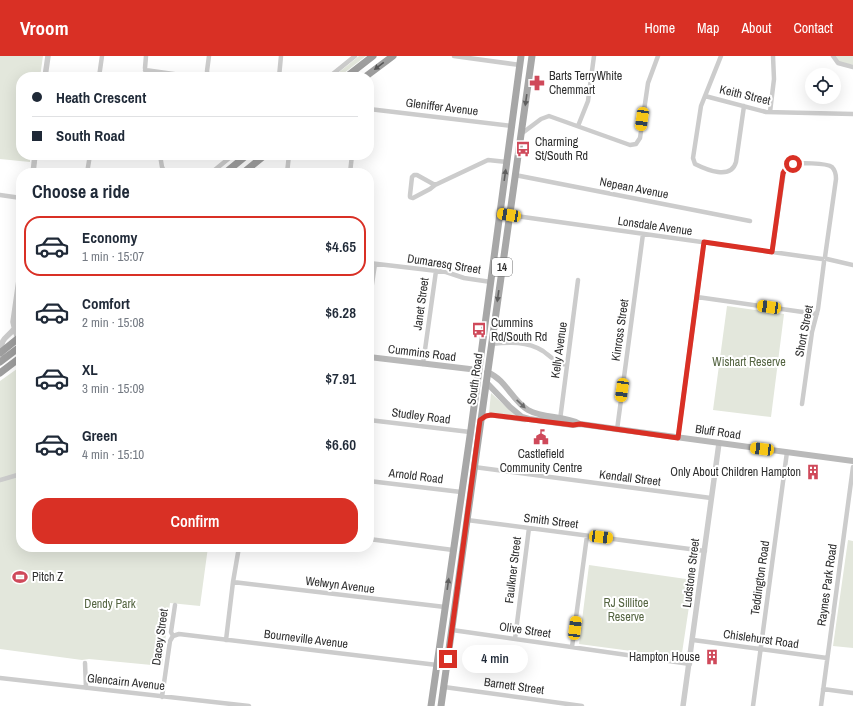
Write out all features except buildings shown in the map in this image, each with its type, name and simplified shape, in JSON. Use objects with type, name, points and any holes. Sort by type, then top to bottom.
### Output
[{"type":"highway","points":[[352,72],[373,56]]},
{"type":"highway","points":[[371,72],[392,56]]},
{"type":"highway","points":[[231,168],[240,160]]},
{"type":"highway","points":[[249,168],[259,160]]},
{"type":"highway","points":[[1,352],[16,342]]},
{"type":"highway","points":[[0,362],[16,350]]},
{"type":"highway","points":[[0,373],[16,361]]},
{"type":"main road","name":"South Road","points":[[431,706],[470,432],[476,371],[491,282],[522,56]]},
{"type":"main road","name":"South Road","points":[[442,706],[480,420],[532,56]]},
{"type":"main road","points":[[520,65],[531,66]]},
{"type":"main road","points":[[500,214],[509,215]]},
{"type":"main road","name":"Cummins Road","points":[[374,358],[476,371]]},
{"type":"main road","points":[[476,371],[487,372]]},
{"type":"main road","points":[[476,371],[486,382]]},
{"type":"main road","name":"Bluff Road","points":[[487,372],[500,380],[528,410],[560,421]]},
{"type":"main road","name":"Bluff Road","points":[[486,382],[516,413],[530,420],[574,420],[580,424],[617,430],[853,461]]},
{"type":"main road","points":[[473,408],[482,409]]},
{"type":"main road","points":[[465,466],[474,467]]},
{"type":"main road","points":[[442,629],[452,630]]},
{"type":"street","points":[[46,72],[48,56]]},
{"type":"street","points":[[100,72],[102,56]]},
{"type":"street","points":[[146,56],[145,70],[160,72]]},
{"type":"street","points":[[207,72],[209,56]]},
{"type":"street","points":[[279,72],[281,56]]},
{"type":"street","points":[[335,72],[353,56]]},
{"type":"street","points":[[454,56],[520,65]]},
{"type":"street","points":[[578,126],[588,100],[594,56]]},
{"type":"street","points":[[521,134],[547,116],[554,117],[630,145],[636,144],[640,138],[648,83],[658,56]]},
{"type":"street","points":[[721,56],[700,109],[694,162],[697,165],[714,171],[727,172],[732,170],[736,162],[744,106]]},
{"type":"street","points":[[770,112],[774,79],[773,56]]},
{"type":"street","points":[[833,56],[838,63],[853,67]]},
{"type":"street","name":"Keith Street","points":[[705,96],[770,112],[853,114]]},
{"type":"street","name":"Gleniffer Avenue","points":[[374,110],[512,126]]},
{"type":"street","points":[[217,168],[227,160]]},
{"type":"street","points":[[435,185],[417,175],[414,175],[412,177],[410,197],[415,198],[433,188],[435,185],[488,160],[507,162]]},
{"type":"street","name":"Short Street","points":[[772,252],[784,171],[787,167],[793,164],[830,166],[834,170],[836,179],[818,314],[812,332],[802,404]]},
{"type":"street","name":"Nepean Avenue","points":[[515,176],[750,221]]},
{"type":"street","points":[[0,195],[16,197]]},
{"type":"street","name":"Lonsdale Avenue","points":[[509,215],[825,259],[853,265]]},
{"type":"street","name":"Kinross Street","points":[[617,430],[643,234]]},
{"type":"street","points":[[678,438],[704,242]]},
{"type":"street","name":"Dumaresq Street","points":[[374,263],[449,273],[464,278],[491,282]]},
{"type":"street","name":"Janet Street","points":[[423,364],[436,271]]},
{"type":"street","name":"Kelly Avenue","points":[[560,421],[578,280]]},
{"type":"street","points":[[697,297],[818,314]]},
{"type":"street","points":[[16,306],[13,322],[16,332]]},
{"type":"street","points":[[1,352],[2,342],[14,329]]},
{"type":"street","points":[[491,344],[513,342],[529,345],[543,352],[557,362],[566,365]]},
{"type":"street","name":"Bluff Road","points":[[480,420],[491,415],[530,420]]},
{"type":"street","name":"Studley Road","points":[[374,421],[470,432]]},
{"type":"street","name":"Ludstone Street","points":[[683,706],[690,664],[718,443]]},
{"type":"street","name":"Teddington Road","points":[[753,706],[787,452]]},
{"type":"street","name":"Kendall Street","points":[[474,467],[711,498]]},
{"type":"street","name":"Raynes Park Road","points":[[821,706],[853,467]]},
{"type":"street","points":[[0,480],[16,475]]},
{"type":"street","name":"Arnold Road","points":[[374,482],[461,492]]},
{"type":"street","name":"Smith Street","points":[[467,520],[705,551]]},
{"type":"street","name":"Faulkner Street","points":[[514,639],[529,528]]},
{"type":"street","points":[[572,647],[587,536]]},
{"type":"street","points":[[374,540],[453,550]]},
{"type":"street","points":[[226,640],[238,552]]},
{"type":"street","name":"Welwyn Avenue","points":[[233,582],[445,607]]},
{"type":"street","name":"Dacey Street","points":[[162,696],[170,641],[173,636],[171,632],[175,605]]},
{"type":"street","name":"Olive Street","points":[[452,630],[690,664]]},
{"type":"street","name":"Bourneville Avenue","points":[[173,636],[179,634],[437,665]]},
{"type":"street","name":"Chislehurst Road","points":[[693,640],[827,658]]},
{"type":"street","points":[[86,663],[86,688]]},
{"type":"street","name":"Glencairn Avenue","points":[[0,678],[249,706]]},
{"type":"street","name":"Barnett Street","points":[[444,687],[582,706]]},
{"type":"street","points":[[823,689],[853,693]]},
{"type":"green space","points":[[0,56],[43,56],[41,72],[16,72],[16,160],[30,160],[30,162],[0,159]]},
{"type":"green space","points":[[359,56],[366,56],[345,72],[339,72]]},
{"type":"green space","points":[[834,56],[853,56],[853,65],[839,62]]},
{"type":"green space","name":"Wishart Reserve","points":[[727,306],[784,314],[771,417],[713,410]]},
{"type":"green space","name":"Dendy Park","points":[[16,370],[16,552],[207,552],[200,606],[170,603],[162,666],[89,659],[82,660],[0,649],[0,381]]},
{"type":"green space","points":[[491,393],[517,417],[489,413]]},
{"type":"green space","points":[[848,540],[853,541],[853,648],[833,646]]},
{"type":"green space","name":"RJ Sillitoe Reserve","points":[[589,565],[693,580],[682,653],[676,657],[579,644]]},
{"type":"place","name":"Barts TerryWhite Chemmart","points":[[537,83]]},
{"type":"place","name":"Charming St/South Rd","points":[[523,149]]},
{"type":"place","name":"Cummins Rd/South Rd","points":[[479,330]]},
{"type":"place","name":"Castlefield Community Centre","points":[[541,437]]},
{"type":"place","name":"Only About Children Hampton","points":[[813,472]]},
{"type":"place","name":"Pitch Z","points":[[20,577]]},
{"type":"place","name":"Hampton House","points":[[712,657]]},
{"type":"route","points":[[448,659],[480,420],[491,415],[522,420],[573,425],[580,424],[678,438],[704,242],[772,252],[783,173],[787,167],[793,164]]}]
